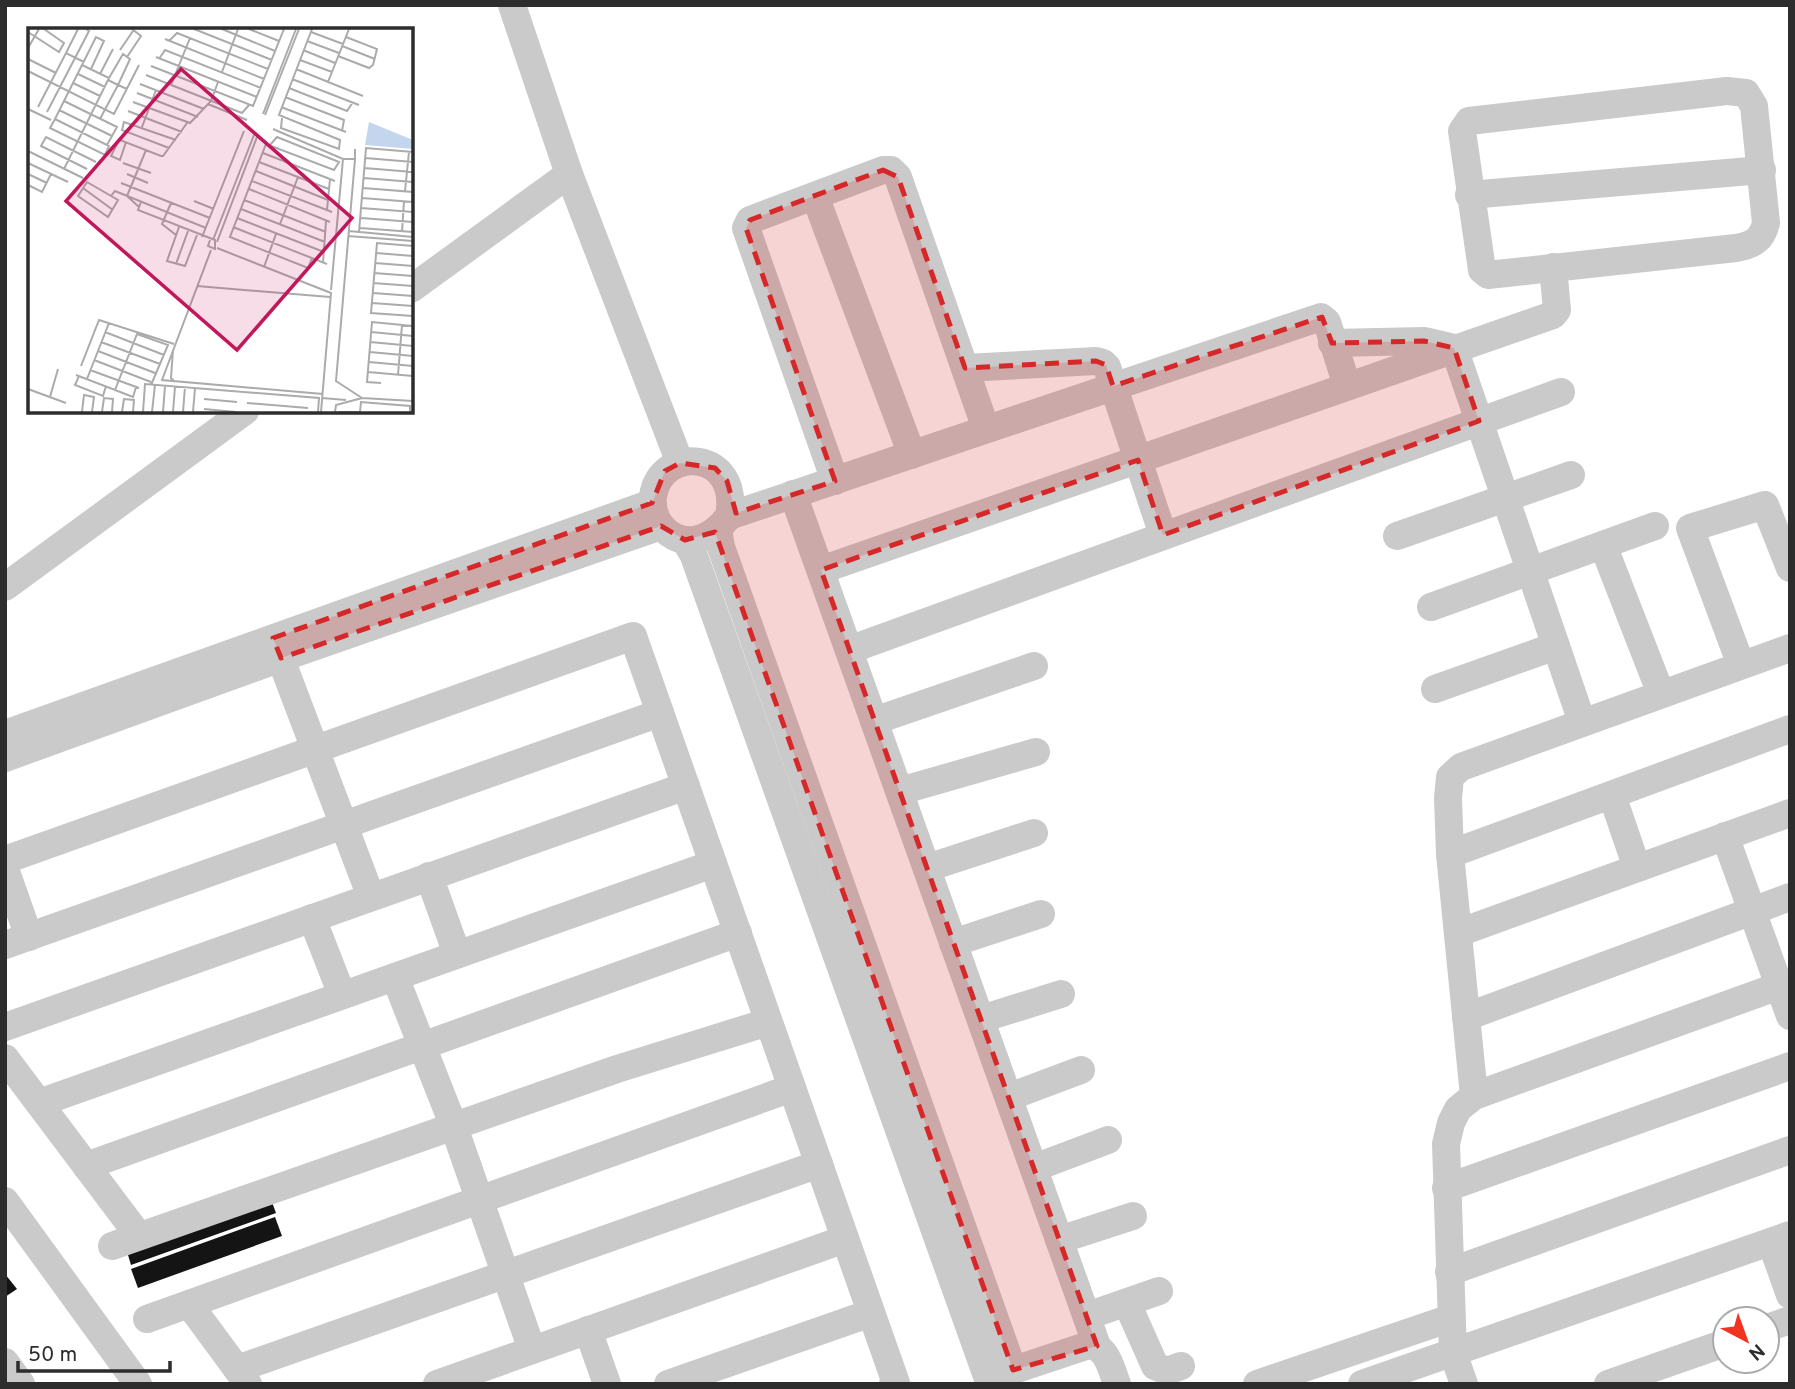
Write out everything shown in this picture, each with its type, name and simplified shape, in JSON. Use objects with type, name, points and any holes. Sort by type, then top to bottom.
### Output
[{"type":"street","points":[[512,5],[569,174],[680,463]]},
{"type":"street","points":[[1727,91],[1746,93],[1754,106],[1766,223],[1764,233],[1758,241],[1748,246],[1488,275],[1483,272],[1480,262],[1469,195],[1462,131],[1469,121],[1727,91]]},
{"type":"street","points":[[835,481],[746,228],[750,220],[883,170],[894,172],[898,177],[986,429]]},
{"type":"street","points":[[1469,195],[1762,170]]},
{"type":"street","points":[[413,288],[569,174]]},
{"type":"street","points":[[815,196],[912,455]]},
{"type":"street","points":[[821,570],[1553,315],[1557,310],[1553,267]]},
{"type":"street","points":[[5,734],[666,523],[703,539],[723,523],[793,494],[1321,317],[1327,322],[1347,386]]},
{"type":"street","points":[[1332,343],[1424,341],[1454,348]]},
{"type":"street","points":[[1454,348],[1582,722]]},
{"type":"street","points":[[965,368],[1096,360],[1107,367],[1163,535]]},
{"type":"street","points":[[849,650],[1561,392]]},
{"type":"street","points":[[5,587],[242,413]]},
{"type":"street","points":[[698,461],[715,468],[727,481],[732,498],[723,523],[725,560],[1007,1376],[694,556],[666,523],[655,486],[665,471],[680,463],[698,461]]},
{"type":"street","points":[[1397,536],[1571,475]]},
{"type":"street","points":[[793,494],[1097,1346]]},
{"type":"street","points":[[1741,665],[1690,528],[1765,505],[1790,568]]},
{"type":"street","points":[[1432,607],[1655,526]]},
{"type":"street","points":[[1603,545],[1661,694]]},
{"type":"street","points":[[5,860],[633,636],[896,1382],[893,1384]]},
{"type":"street","points":[[1436,689],[1556,646]]},
{"type":"street","points":[[277,648],[371,897]]},
{"type":"street","points":[[5,758],[277,648]]},
{"type":"street","points":[[1474,1096],[1450,854],[1447,787],[1452,774],[1461,767],[1790,648]]},
{"type":"street","points":[[874,721],[1034,666]]},
{"type":"street","points":[[5,869],[17,941],[660,713]]},
{"type":"street","points":[[1450,854],[1790,729]]},
{"type":"street","points":[[900,791],[1036,752]]},
{"type":"street","points":[[5,1027],[686,786]]},
{"type":"street","points":[[1612,795],[1637,868]]},
{"type":"street","points":[[1458,933],[1790,813]]},
{"type":"street","points":[[927,868],[1034,833]]},
{"type":"street","points":[[1724,836],[1752,911],[1784,984],[1790,1016]]},
{"type":"street","points":[[39,1103],[713,864]]},
{"type":"street","points":[[429,876],[457,954]]},
{"type":"street","points":[[1466,1017],[1790,897]]},
{"type":"street","points":[[954,943],[1041,914]]},
{"type":"street","points":[[312,918],[342,995]]},
{"type":"street","points":[[86,1166],[738,933]]},
{"type":"street","points":[[395,976],[454,1127],[532,1350]]},
{"type":"street","points":[[1464,1384],[1452,1353],[1446,1188],[1446,1144],[1458,1109],[1474,1096],[1784,984]]},
{"type":"street","points":[[981,1019],[1061,995]]},
{"type":"street","points":[[112,1246],[617,1069],[768,1022]]},
{"type":"street","points":[[5,1058],[139,1236]]},
{"type":"street","points":[[1446,1188],[1790,1066]]},
{"type":"street","points":[[1009,1097],[1082,1070]]},
{"type":"street","points":[[147,1319],[792,1088]]},
{"type":"street","points":[[1034,1168],[1108,1140]]},
{"type":"street","points":[[1449,1272],[1790,1150]]},
{"type":"street","points":[[189,1304],[243,1376],[506,1274],[819,1164]]},
{"type":"street","points":[[5,1201],[138,1384]]},
{"type":"street","points":[[1059,1240],[1133,1216]]},
{"type":"street","points":[[437,1384],[477,1377],[532,1350],[845,1239]]},
{"type":"street","points":[[1362,1384],[1780,1239],[1790,1295]]},
{"type":"street","points":[[1087,1317],[1159,1291]]},
{"type":"street","points":[[1127,1303],[1155,1366],[1167,1371],[1181,1366]]},
{"type":"street","points":[[668,1384],[871,1313]]},
{"type":"street","points":[[1257,1384],[1451,1318]]},
{"type":"street","points":[[588,1330],[607,1384]]},
{"type":"street","points":[[1007,1376],[1089,1345],[1103,1350],[1117,1384]]},
{"type":"street","points":[[1608,1384],[1711,1348]]},
{"type":"street","points":[[5,1362],[21,1384]]},
{"type":"highlighted area","points":[[883,170],[898,177],[965,368],[1096,361],[1106,365],[1113,386],[1322,317],[1332,343],[1424,341],[1454,348],[1479,421],[1163,535],[1138,460],[821,570],[1097,1346],[1013,1370],[715,532],[685,540],[661,526],[281,658],[273,638],[652,503],[665,471],[680,463],[715,468],[727,481],[736,513],[835,481],[746,228],[750,220]]},
{"type":"building","points":[[269,1194],[276,1213],[131,1265],[125,1245]]},
{"type":"building","points":[[275,1217],[282,1236],[138,1288],[131,1269]]},
{"type":"building","points":[[5,1274],[17,1289],[5,1297]]}]
